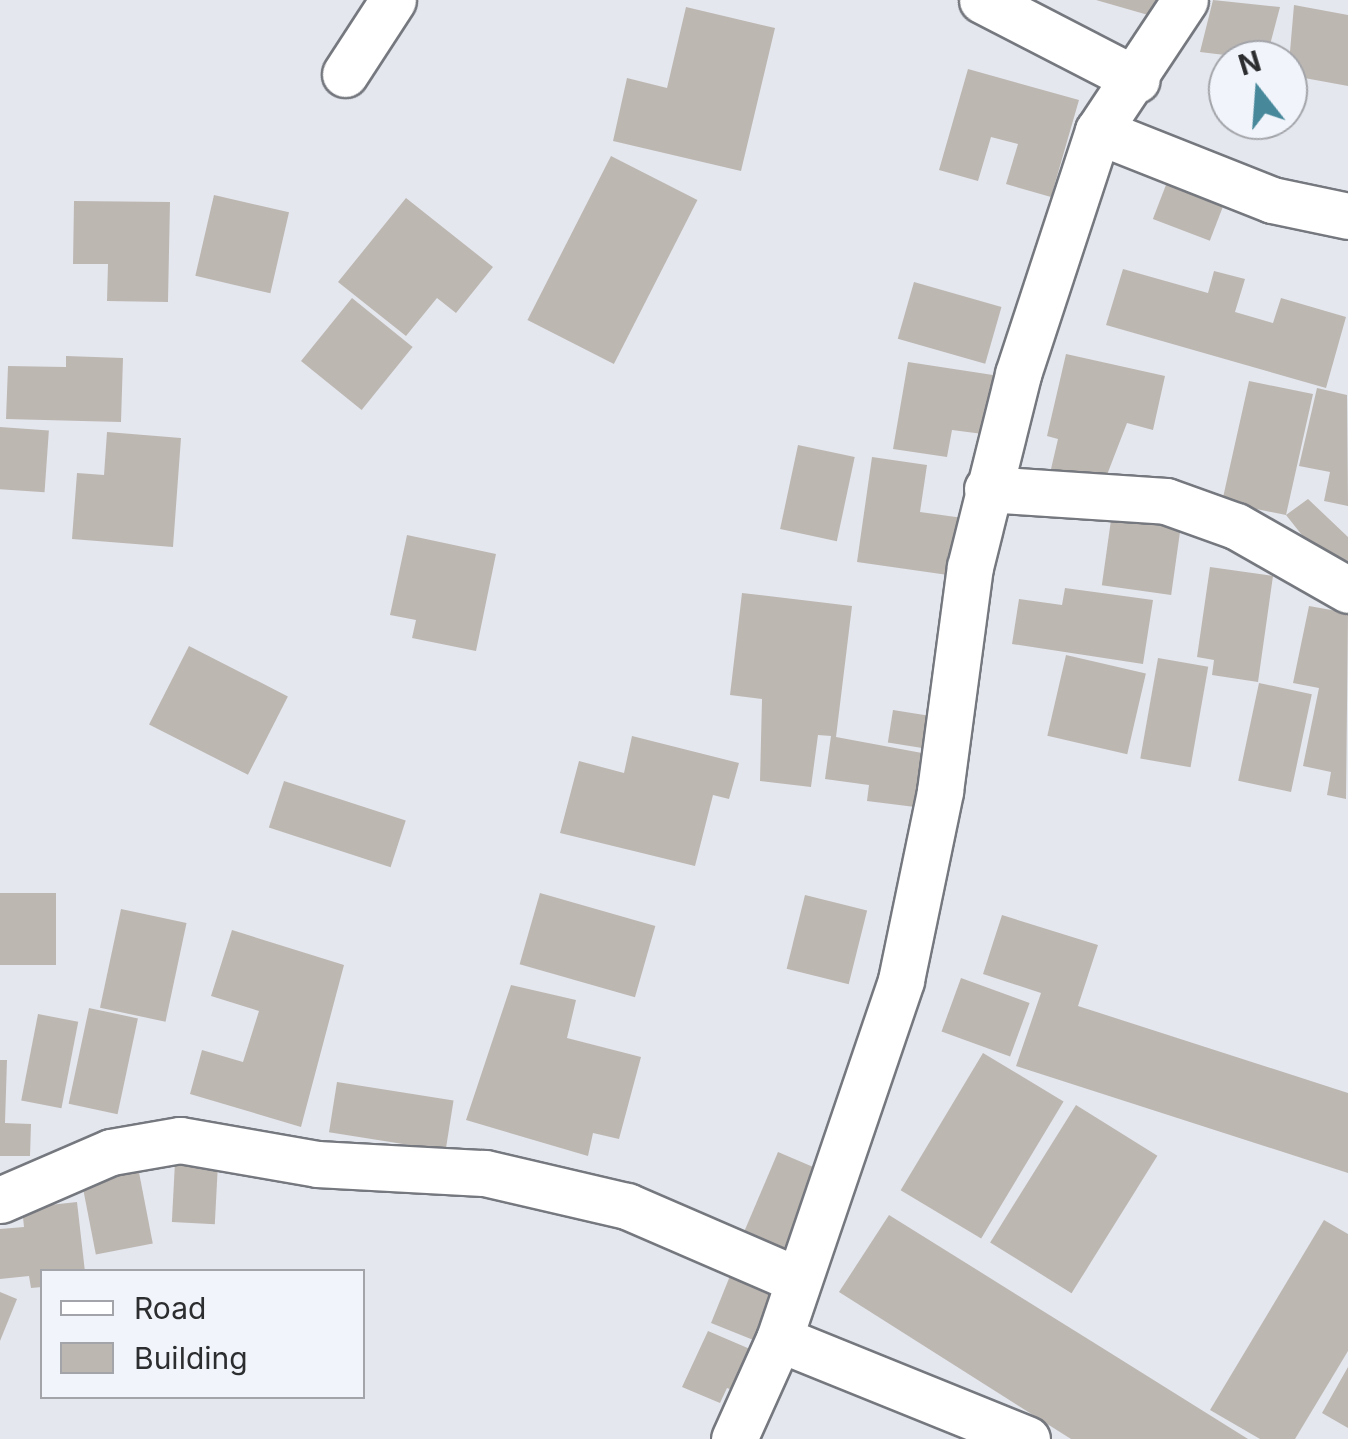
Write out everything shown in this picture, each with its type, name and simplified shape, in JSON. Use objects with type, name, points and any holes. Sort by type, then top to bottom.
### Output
[{"type":"street","points":[[345,74],[392,0]]},
{"type":"street","points":[[982,0],[1137,80]]},
{"type":"street","points":[[734,1439],[780,1338],[793,1278],[874,1077],[902,980],[987,489],[1098,132],[1137,80],[1185,0]]},
{"type":"street","points":[[1098,132],[1272,200],[1348,216]]},
{"type":"street","points":[[987,489],[1166,501],[1236,526],[1348,590]]},
{"type":"street","points":[[0,1200],[111,1152],[180,1140],[318,1164],[486,1173],[627,1206],[793,1278]]},
{"type":"street","points":[[780,1338],[1027,1439]]},
{"type":"building","points":[[1096,0],[1167,0],[1162,19]]},
{"type":"building","points":[[1213,0],[1280,7],[1271,40],[1208,40],[1208,53],[1200,52]]},
{"type":"building","points":[[1294,5],[1348,15],[1348,86],[1308,79],[1308,40],[1291,40]]},
{"type":"building","points":[[686,7],[775,28],[741,171],[613,141],[627,78],[667,88]]},
{"type":"building","points":[[968,69],[1079,100],[1051,197],[1006,184],[1018,144],[991,137],[978,181],[939,170]]},
{"type":"building","points":[[611,156],[697,200],[614,364],[527,320]]},
{"type":"building","points":[[1169,177],[1226,199],[1210,241],[1153,219]]},
{"type":"building","points":[[214,195],[289,212],[270,293],[195,276]]},
{"type":"building","points":[[406,198],[493,267],[456,313],[437,298],[406,336],[338,282]]},
{"type":"building","points":[[74,201],[170,202],[168,302],[107,301],[108,264],[73,264]]},
{"type":"building","points":[[1123,269],[1208,293],[1214,271],[1245,279],[1235,312],[1273,323],[1281,298],[1346,317],[1326,388],[1106,325]]},
{"type":"building","points":[[914,282],[1001,307],[985,364],[898,339]]},
{"type":"building","points":[[352,298],[413,347],[362,410],[301,361]]},
{"type":"building","points":[[1066,354],[1165,376],[1153,430],[1127,423],[1105,480],[1051,469],[1058,439],[1047,436]]},
{"type":"building","points":[[66,356],[123,358],[121,422],[6,419],[8,366],[66,367]]},
{"type":"building","points":[[908,362],[993,375],[983,434],[952,430],[947,457],[893,449]]},
{"type":"building","points":[[1249,381],[1313,394],[1286,515],[1222,502]]},
{"type":"building","points":[[1317,388],[1347,395],[1348,506],[1324,501],[1330,472],[1299,466]]},
{"type":"building","points":[[0,427],[49,430],[45,492],[0,489]]},
{"type":"building","points":[[107,432],[181,438],[173,547],[72,539],[77,473],[104,475]]},
{"type":"building","points":[[798,445],[855,457],[837,541],[780,529]]},
{"type":"building","points":[[872,457],[927,465],[920,512],[963,518],[955,576],[857,562]]},
{"type":"building","points":[[1308,499],[1348,537],[1348,561],[1313,549],[1286,515]]},
{"type":"building","points":[[1112,513],[1181,523],[1171,595],[1102,585]]},
{"type":"building","points":[[407,535],[496,554],[476,651],[412,638],[416,620],[390,615]]},
{"type":"building","points":[[1210,567],[1273,576],[1258,682],[1212,675],[1214,660],[1197,657]]},
{"type":"building","points":[[1065,588],[1153,600],[1143,664],[1012,644],[1019,599],[1062,605]]},
{"type":"building","points":[[742,593],[852,606],[836,737],[922,753],[915,807],[867,801],[869,785],[825,779],[831,736],[818,735],[811,787],[760,781],[762,699],[730,695]]},
{"type":"building","points":[[1309,606],[1348,613],[1346,799],[1327,795],[1331,772],[1303,766],[1319,688],[1293,683]]},
{"type":"building","points":[[189,646],[288,696],[248,775],[149,724]]},
{"type":"building","points":[[1066,655],[1146,673],[1127,754],[1047,736]]},
{"type":"building","points":[[1158,658],[1208,667],[1191,767],[1140,758]]},
{"type":"building","points":[[1259,683],[1312,694],[1291,792],[1238,781]]},
{"type":"building","points":[[893,710],[941,718],[936,750],[888,743]]},
{"type":"building","points":[[632,736],[739,763],[729,799],[713,795],[695,866],[560,833],[579,761],[624,773]]},
{"type":"building","points":[[284,781],[406,821],[391,867],[269,828]]},
{"type":"building","points":[[0,893],[56,893],[56,965],[0,965]]},
{"type":"building","points":[[540,893],[655,926],[635,997],[520,964]]},
{"type":"building","points":[[805,895],[867,910],[849,984],[787,969]]},
{"type":"building","points":[[121,909],[187,923],[166,1022],[100,1008]]},
{"type":"building","points":[[1002,915],[1098,945],[1078,1006],[1348,1093],[1348,1173],[1016,1066],[1041,993],[983,974]]},
{"type":"building","points":[[232,930],[344,965],[301,1127],[190,1094],[202,1050],[243,1062],[259,1011],[211,996]]},
{"type":"building","points":[[961,978],[1030,1003],[1010,1057],[942,1032]]},
{"type":"building","points":[[511,985],[576,1000],[567,1038],[641,1057],[619,1139],[593,1133],[588,1156],[466,1120]]},
{"type":"building","points":[[89,1008],[138,1018],[118,1114],[69,1104]]},
{"type":"building","points":[[38,1014],[78,1022],[61,1108],[21,1100]]},
{"type":"building","points":[[983,1053],[1064,1101],[981,1239],[901,1190]]},
{"type":"building","points":[[0,1060],[7,1060],[5,1123],[31,1124],[30,1156],[0,1156]]},
{"type":"building","points":[[337,1082],[454,1100],[446,1151],[329,1132]]},
{"type":"building","points":[[1076,1105],[1157,1156],[1072,1293],[990,1242]]},
{"type":"building","points":[[778,1152],[819,1169],[783,1252],[743,1235]]},
{"type":"building","points":[[136,1157],[153,1243],[96,1254],[79,1168]]},
{"type":"building","points":[[175,1162],[218,1164],[215,1224],[172,1222]]},
{"type":"building","points":[[77,1202],[85,1269],[40,1269],[40,1287],[31,1288],[29,1276],[0,1279],[0,1229],[24,1227],[22,1208]]},
{"type":"building","points":[[889,1215],[1248,1439],[1071,1439],[839,1292]]},
{"type":"building","points":[[1324,1220],[1348,1234],[1348,1351],[1295,1439],[1260,1439],[1210,1410]]},
{"type":"building","points":[[732,1271],[774,1288],[753,1340],[711,1323]]},
{"type":"building","points":[[0,1292],[17,1299],[0,1341]]},
{"type":"building","points":[[708,1331],[764,1355],[747,1396],[727,1388],[720,1403],[682,1387]]},
{"type":"building","points":[[1348,1367],[1348,1428],[1322,1413]]}]
